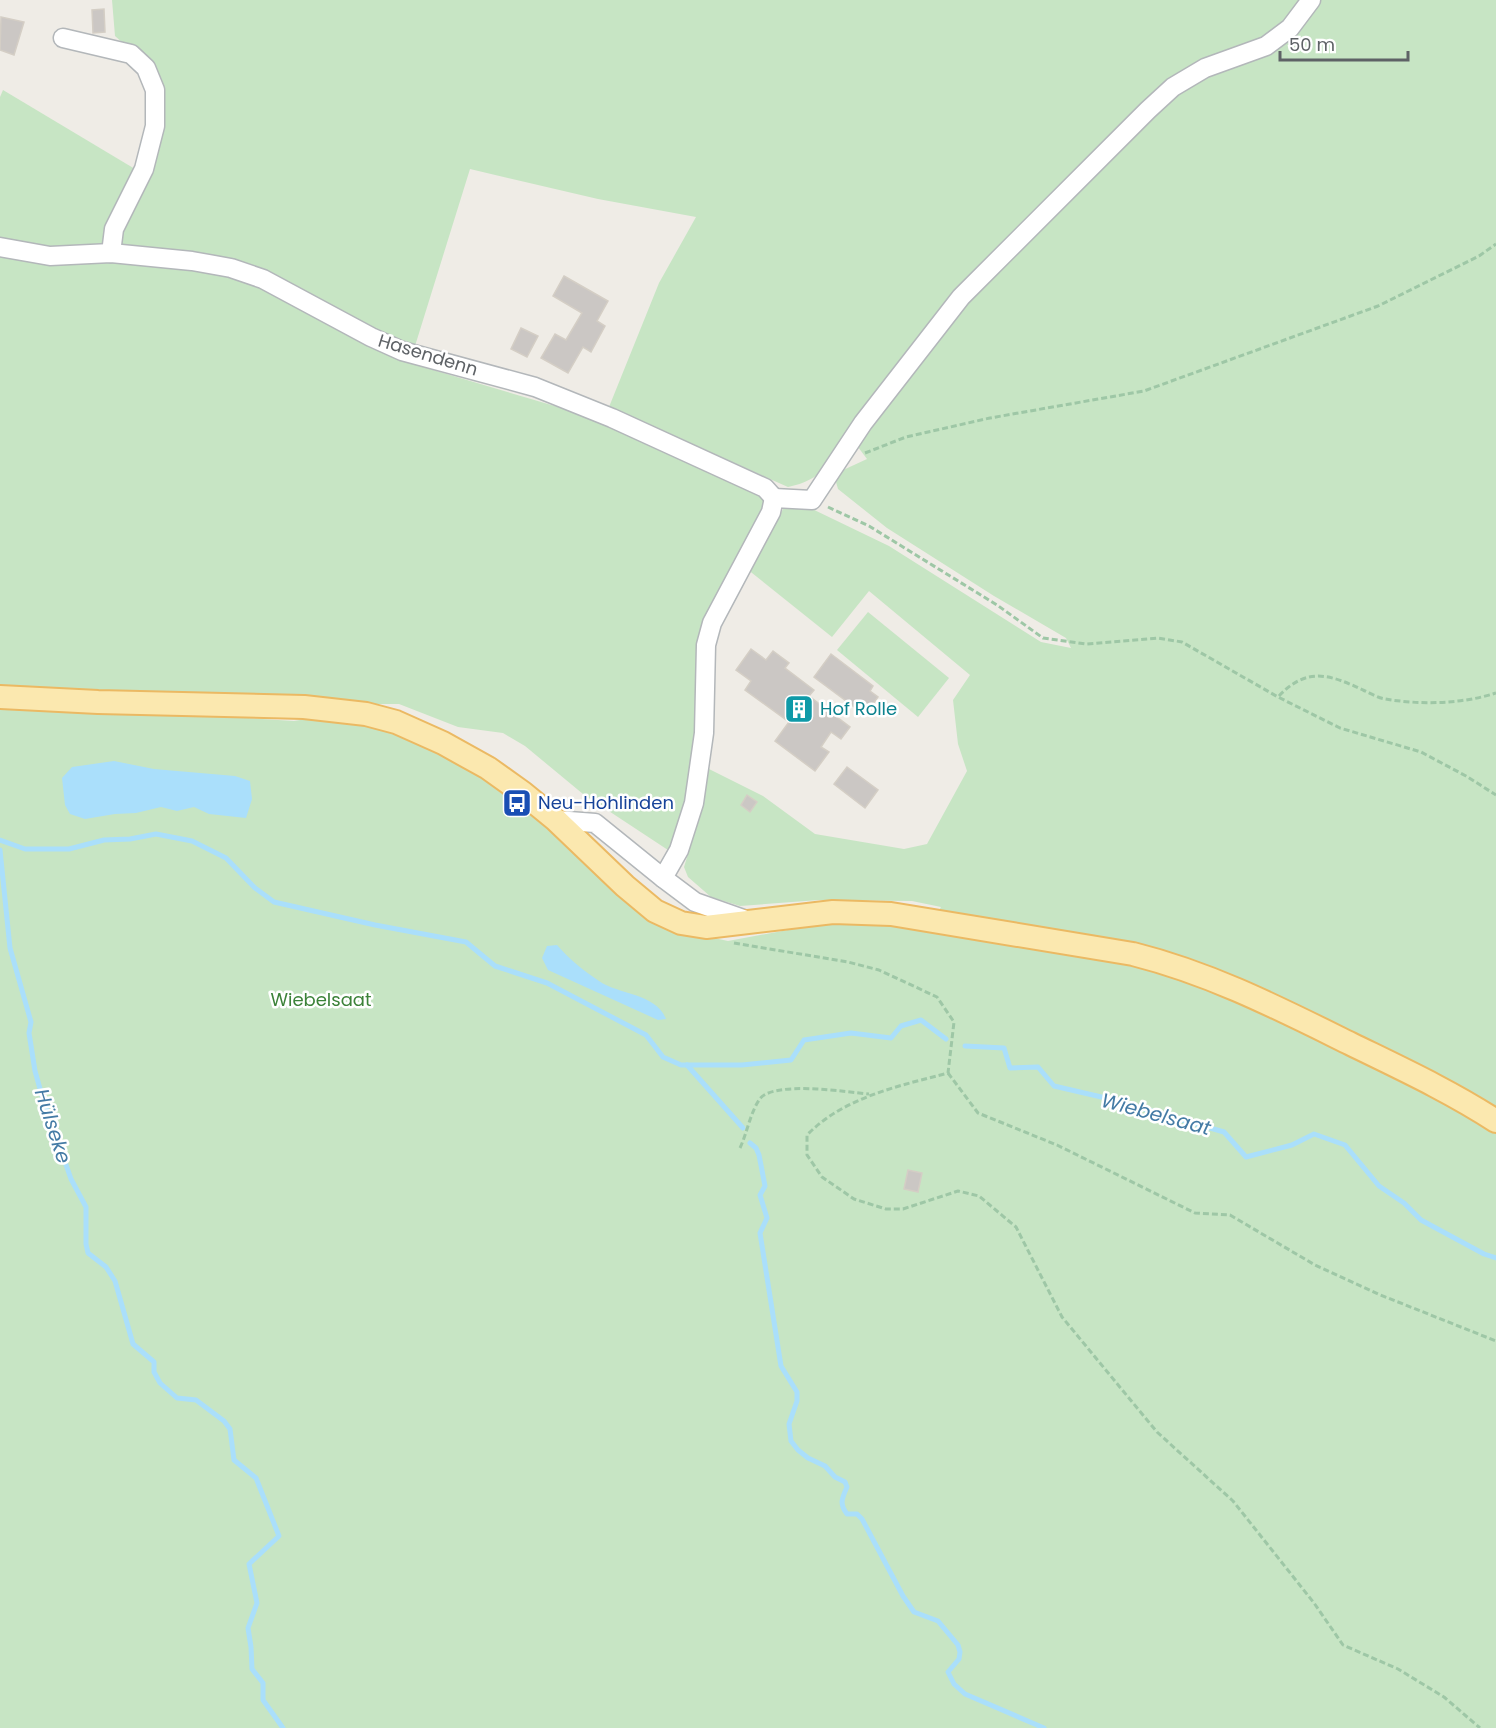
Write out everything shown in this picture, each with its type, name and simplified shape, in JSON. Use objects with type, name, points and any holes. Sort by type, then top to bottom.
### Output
[{"type":"main road","points":[[0,697],[304,707],[366,714],[396,722],[461,753],[488,768],[524,793],[655,911],[681,922],[706,927],[832,912],[891,914],[1132,954],[1204,975],[1261,1000],[1460,1098],[1496,1121]]},
{"type":"street","points":[[663,878],[679,850],[694,803],[704,733],[706,645],[712,623],[771,512],[774,498],[812,500],[863,423],[961,297],[1173,87],[1205,68],[1266,46],[1290,28],[1311,0]]},
{"type":"street","points":[[63,38],[131,54],[146,68],[155,90],[155,126],[144,169],[114,229],[111,253]]},
{"type":"street","name":"Hasendenn","points":[[0,247],[50,255],[111,253],[192,261],[231,268],[263,279],[370,337],[402,351],[536,387],[612,418],[765,488],[774,498]]},
{"type":"street","points":[[556,820],[595,823],[695,902],[750,921]]},
{"type":"path","points":[[863,453],[906,437],[969,423],[1144,391],[1378,306],[1479,256],[1496,244]]},
{"type":"path","points":[[812,500],[869,526],[997,605],[1043,638],[1086,644],[1158,638],[1182,642],[1278,697],[1340,728],[1421,752],[1467,776],[1496,795]]},
{"type":"path","points":[[1278,697],[1288,686],[1315,675],[1335,677],[1383,699],[1456,702],[1496,693]]},
{"type":"path","points":[[725,926],[735,945],[848,962],[879,970],[937,997],[954,1022],[948,1073],[978,1113],[1057,1145],[1195,1213],[1230,1215],[1315,1265],[1378,1294],[1496,1341]]},
{"type":"path","points":[[948,1073],[871,1094],[818,1124],[807,1135],[807,1155],[822,1177],[854,1199],[886,1209],[903,1209],[958,1191],[979,1196],[1016,1227],[1062,1317],[1157,1432],[1233,1501],[1314,1603],[1343,1645],[1398,1669],[1444,1697],[1480,1728]]},
{"type":"path","points":[[740,1148],[760,1098],[772,1090],[791,1088],[871,1094]]},
{"type":"green space","points":[[112,0],[1496,0],[1496,1728],[0,1728],[0,702],[294,721],[319,717],[382,724],[495,780],[691,933],[728,941],[804,927],[855,922],[928,930],[941,907],[912,901],[819,900],[740,906],[711,897],[688,877],[684,867],[693,838],[707,768],[763,796],[815,834],[904,849],[927,844],[967,771],[958,744],[953,700],[970,675],[869,591],[832,637],[747,569],[785,506],[806,506],[889,546],[1041,642],[1071,648],[1066,638],[994,596],[887,528],[838,489],[836,482],[841,471],[867,459],[849,435],[831,462],[817,475],[800,484],[788,487],[609,407],[659,283],[696,217],[598,199],[470,169],[415,346],[345,316],[268,274],[119,250],[118,230],[160,99],[124,44],[115,36]]},
{"type":"green space","points":[[3,90],[140,172],[99,250],[66,250],[0,242],[0,97]]},
{"type":"green space","points":[[0,253],[194,266],[261,285],[326,323],[396,359],[609,422],[754,488],[766,502],[763,511],[704,621],[699,740],[685,814],[671,852],[583,794],[525,746],[503,733],[458,727],[399,704],[311,704],[0,691]]},
{"type":"green space","points":[[868,612],[949,678],[918,717],[837,650]]},
{"type":"water","points":[[114,761],[154,769],[235,776],[250,781],[252,799],[246,818],[209,814],[194,807],[177,811],[161,807],[136,813],[85,819],[70,814],[65,805],[62,778],[72,767]]},
{"type":"water","points":[[557,945],[576,964],[599,981],[607,986],[646,999],[661,1010],[666,1019],[658,1020],[548,970],[542,958],[547,946]]},
{"type":"building","points":[[104,9],[105,32],[93,33],[92,10]]},
{"type":"building","points":[[1,17],[24,22],[14,55],[0,50]]},
{"type":"building","points":[[564,276],[608,301],[597,321],[605,326],[591,352],[583,347],[568,373],[541,358],[555,334],[566,340],[582,313],[553,296]]},
{"type":"building","points":[[521,328],[538,336],[527,357],[511,349]]},
{"type":"building","name":"Hof Rolle","points":[[751,649],[766,660],[773,651],[789,663],[785,668],[814,690],[809,696],[850,727],[841,739],[831,732],[821,747],[829,752],[815,771],[775,741],[789,722],[745,690],[751,681],[736,670]]},
{"type":"building","points":[[831,654],[873,686],[870,691],[878,697],[865,715],[814,677]]},
{"type":"building","points":[[847,767],[878,790],[865,808],[834,784]]},
{"type":"building","points":[[747,795],[757,802],[750,812],[741,805]]},
{"type":"building","points":[[908,1170],[922,1173],[918,1192],[904,1189]]},
{"type":"waterway","name":"Wiebelsaat","points":[[0,840],[25,849],[69,849],[104,840],[130,839],[156,834],[192,841],[226,858],[255,888],[274,902],[375,925],[466,942],[495,966],[547,983],[646,1035],[663,1057],[681,1065],[742,1065],[791,1060],[804,1040],[851,1033],[891,1038],[901,1026],[921,1020],[946,1039]]},
{"type":"waterway","name":"Hülseke","points":[[0,850],[10,948],[31,1022],[29,1033],[35,1071],[44,1103],[57,1132],[56,1146],[86,1207],[88,1253],[106,1267],[115,1281],[133,1344],[154,1362],[154,1372],[160,1383],[177,1398],[196,1400],[224,1421],[230,1429],[234,1460],[256,1478],[279,1536],[249,1564],[257,1603],[248,1628],[252,1669],[263,1683],[263,1700],[283,1728]]},
{"type":"waterway","name":"Wiebelsaat","points":[[965,1046],[1004,1048],[1010,1068],[1038,1067],[1054,1086],[1110,1099],[1224,1132],[1246,1157],[1292,1145],[1314,1134],[1345,1145],[1379,1186],[1404,1203],[1421,1220],[1484,1254],[1496,1258]]},
{"type":"waterway","points":[[687,1065],[743,1128]]},
{"type":"waterway","points":[[750,1143],[759,1155],[765,1186],[760,1195],[767,1218],[760,1233],[781,1366],[797,1392],[797,1401],[789,1424],[791,1441],[808,1458],[825,1466],[835,1477],[845,1482],[847,1487],[842,1501],[844,1510],[847,1514],[857,1514],[862,1519],[914,1612],[938,1621],[958,1645],[959,1659],[948,1672],[954,1684],[965,1694],[1044,1728]]},
{"type":"place","name":"Hof Rolle","points":[[799,709]]},
{"type":"place","name":"Neu-Hohlinden","points":[[517,803]]}]
